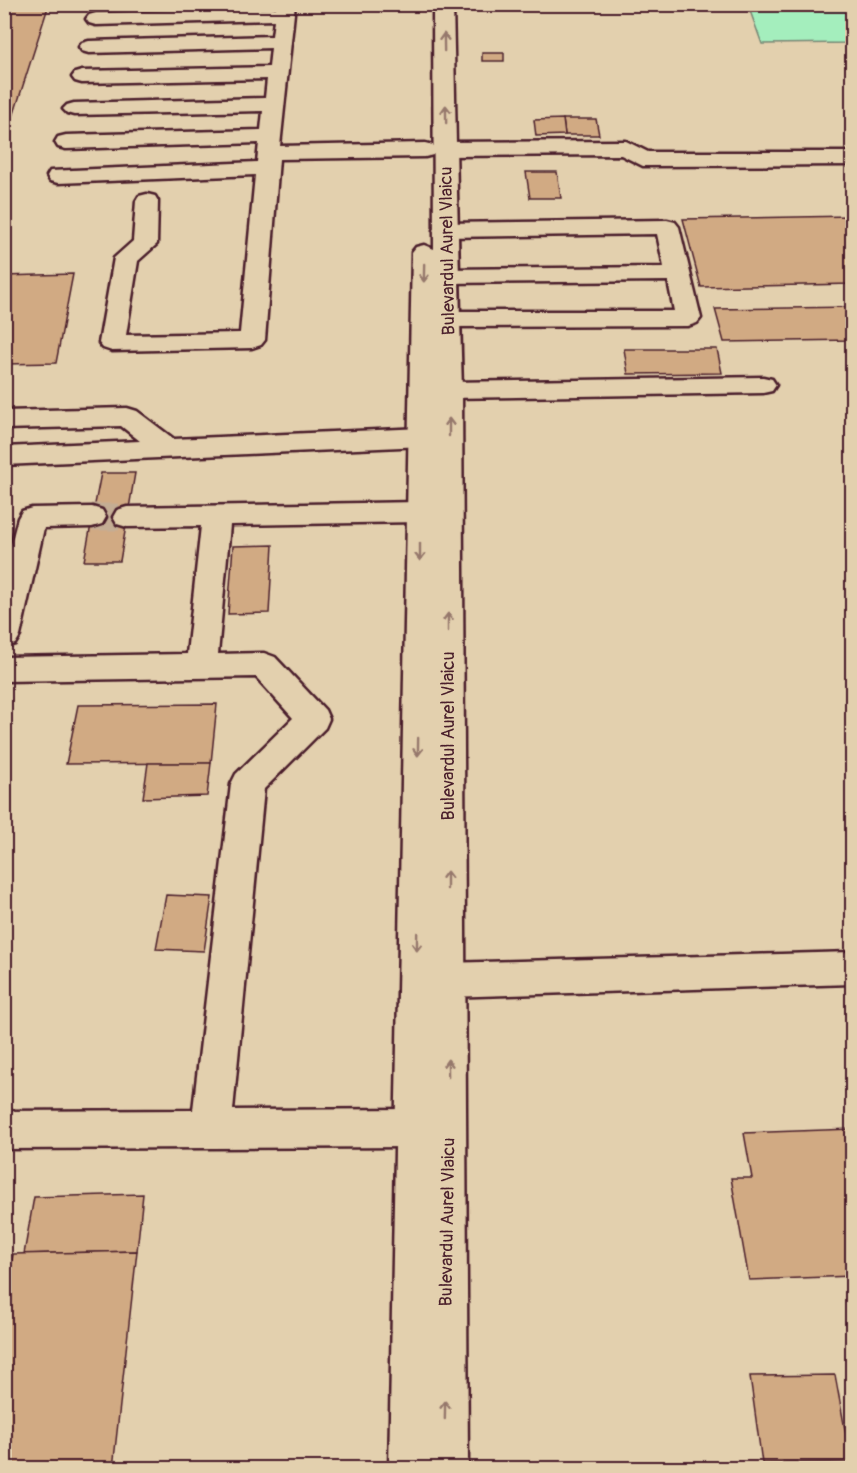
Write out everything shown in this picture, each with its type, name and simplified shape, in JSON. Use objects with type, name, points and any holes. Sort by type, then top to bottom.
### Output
[{"type":"main road","name":"Bulevardul Aurel Vlaicu","points":[[425,4],[444,230],[449,390],[445,1468]]},
{"type":"main road","name":"Bulevardul Aurel Vlaicu","points":[[412,1468],[420,512],[443,4]]},
{"type":"main road","points":[[96,20],[285,9],[252,340],[112,343],[126,258],[145,244],[147,201]]},
{"type":"main road","points":[[89,47],[282,42]]},
{"type":"main road","points":[[82,76],[279,73]]},
{"type":"main road","points":[[74,109],[276,104]]},
{"type":"main road","points":[[66,142],[269,152],[626,148],[643,159],[852,159]]},
{"type":"main road","points":[[58,176],[269,152]]},
{"type":"main road","points":[[444,230],[667,227],[688,318],[447,319]]},
{"type":"main road","points":[[446,276],[678,274]]},
{"type":"main road","points":[[449,390],[764,385]]},
{"type":"main road","points":[[4,420],[127,417],[167,448]]},
{"type":"main road","points":[[4,456],[423,437]]},
{"type":"main road","points":[[127,517],[420,512]]},
{"type":"main road","points":[[201,666],[217,516]]},
{"type":"main road","points":[[4,636],[33,518],[92,517]]},
{"type":"main road","points":[[4,669],[264,665],[313,719],[248,784],[211,1129]]},
{"type":"main road","points":[[447,980],[852,968]]},
{"type":"main road","points":[[4,1130],[415,1128]]},
{"type":"green space","points":[[852,7],[852,43],[762,44],[749,8]]},
{"type":"building","points":[[4,4],[49,4],[4,145]]},
{"type":"building","points":[[482,53],[504,53],[504,61],[482,61]]},
{"type":"building","points":[[563,119],[596,119],[599,135],[565,135]]},
{"type":"building","points":[[563,119],[565,135],[536,136],[534,120]]},
{"type":"building","points":[[526,172],[557,172],[561,198],[530,198]]},
{"type":"building","points":[[852,216],[852,284],[701,287],[683,219]]},
{"type":"building","points":[[73,274],[56,363],[4,364],[4,276]]},
{"type":"building","points":[[852,307],[852,340],[724,342],[715,309]]},
{"type":"building","points":[[624,349],[717,349],[722,373],[628,374]]},
{"type":"building","points":[[101,473],[135,473],[120,561],[84,561]]},
{"type":"building","points":[[273,545],[269,613],[228,614],[233,546]]},
{"type":"building","points":[[217,704],[211,763],[66,764],[78,705]]},
{"type":"building","points":[[148,763],[211,763],[207,796],[143,798]]},
{"type":"building","points":[[166,895],[212,897],[204,951],[156,949]]},
{"type":"building","points":[[852,1129],[852,1276],[749,1280],[731,1178],[752,1178],[744,1133]]},
{"type":"building","points":[[143,1194],[137,1251],[24,1254],[34,1197]]},
{"type":"building","points":[[137,1251],[113,1468],[4,1468],[4,1307],[13,1254]]},
{"type":"building","points":[[835,1375],[851,1462],[762,1463],[750,1376]]},
{"type":"tunnel","points":[[92,517],[127,517]]}]
